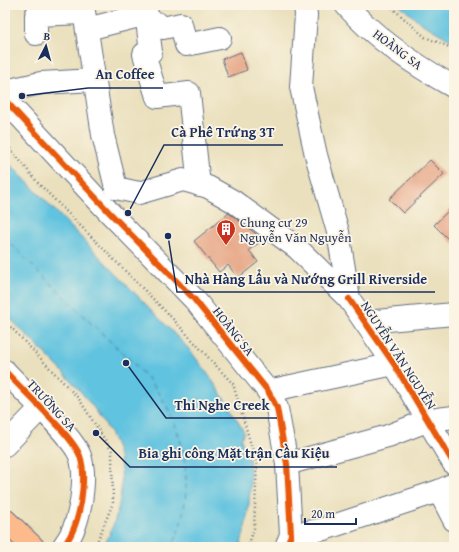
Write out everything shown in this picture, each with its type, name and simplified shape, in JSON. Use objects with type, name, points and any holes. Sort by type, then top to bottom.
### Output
[{"type":"main road","points":[[5,520],[33,547]]},
{"type":"street","points":[[305,5],[306,15],[301,87],[316,155],[338,232],[349,299]]},
{"type":"street","name":"HOÀNG SA","points":[[346,5],[390,45],[454,87]]},
{"type":"street","points":[[36,34],[36,15],[146,15],[163,28],[181,24],[186,45],[220,38]]},
{"type":"street","points":[[146,15],[151,52],[144,54],[157,97],[189,93],[199,185]]},
{"type":"street","points":[[84,16],[95,80],[102,135],[116,188]]},
{"type":"street","points":[[5,91],[41,83],[95,80]]},
{"type":"street","name":"HOÀNG SA","points":[[5,100],[95,195],[109,212],[194,298],[268,391],[277,408],[287,464],[292,543]]},
{"type":"street","points":[[95,195],[116,188],[139,193],[183,180],[208,187],[233,201],[297,248],[349,299]]},
{"type":"street","name":"NGUYỄN VĂN NGUYỄN","points":[[349,299],[394,364],[429,420],[454,464]]},
{"type":"street","points":[[365,322],[454,314]]},
{"type":"street","points":[[268,391],[394,364]]},
{"type":"street","name":"TRƯỜNG SA","points":[[5,371],[76,448],[82,466],[83,486],[78,516],[72,533],[63,547]]},
{"type":"street","points":[[5,445],[40,409]]},
{"type":"street","points":[[287,464],[388,436],[429,420],[454,417]]},
{"type":"street","points":[[292,543],[324,529],[447,488],[454,520]]},
{"type":"path","points":[[389,5],[425,37],[454,49]]},
{"type":"path","points":[[5,142],[38,182],[171,318],[233,384],[257,465],[254,528],[248,547]]},
{"type":"water","points":[[399,5],[454,5],[454,42],[421,23]]},
{"type":"water","points":[[5,159],[188,348],[211,379],[231,410],[244,432],[241,439],[247,458],[249,458],[250,469],[249,503],[246,525],[240,547],[103,547],[114,522],[120,495],[121,467],[114,441],[94,408],[80,391],[5,313]]},
{"type":"building","points":[[241,52],[247,70],[228,77],[222,59]]},
{"type":"building","points":[[430,160],[444,174],[403,213],[389,199]]},
{"type":"building","points":[[454,205],[454,245],[434,225]]},
{"type":"building","name":"Chung cư 29 Nguyễn Văn Nguyễn","points":[[229,213],[255,233],[261,241],[249,250],[258,262],[238,278],[228,265],[219,272],[194,241]]},
{"type":"ferry route","points":[[5,238],[135,365],[148,379],[161,397],[172,417],[180,438],[186,482],[185,504],[180,526],[172,547]]},
{"type":"cycle path","points":[[5,100],[109,212],[194,299],[268,391],[277,408],[287,464],[291,535],[286,547]]},
{"type":"cycle path","points":[[349,299],[394,364],[454,464]]},
{"type":"cycle path","points":[[5,371],[57,425],[75,447],[82,462],[83,485],[81,502],[75,525],[63,547]]},
{"type":"place","name":"An Coffee","points":[[22,96]]},
{"type":"place","name":"Cà Phê Trứng 3T","points":[[128,213]]},
{"type":"place","name":"Nhà Hàng Lẩu và Nướng Grill Riverside","points":[[168,236]]},
{"type":"place","name":"Chung cư 29 Nguyễn Văn Nguyễn","points":[[226,246]]},
{"type":"place","name":"Thi Nghe Creek","points":[[126,363]]},
{"type":"place","name":"Bia ghi công Mặt trận Cầu Kiệu","points":[[96,433]]}]
